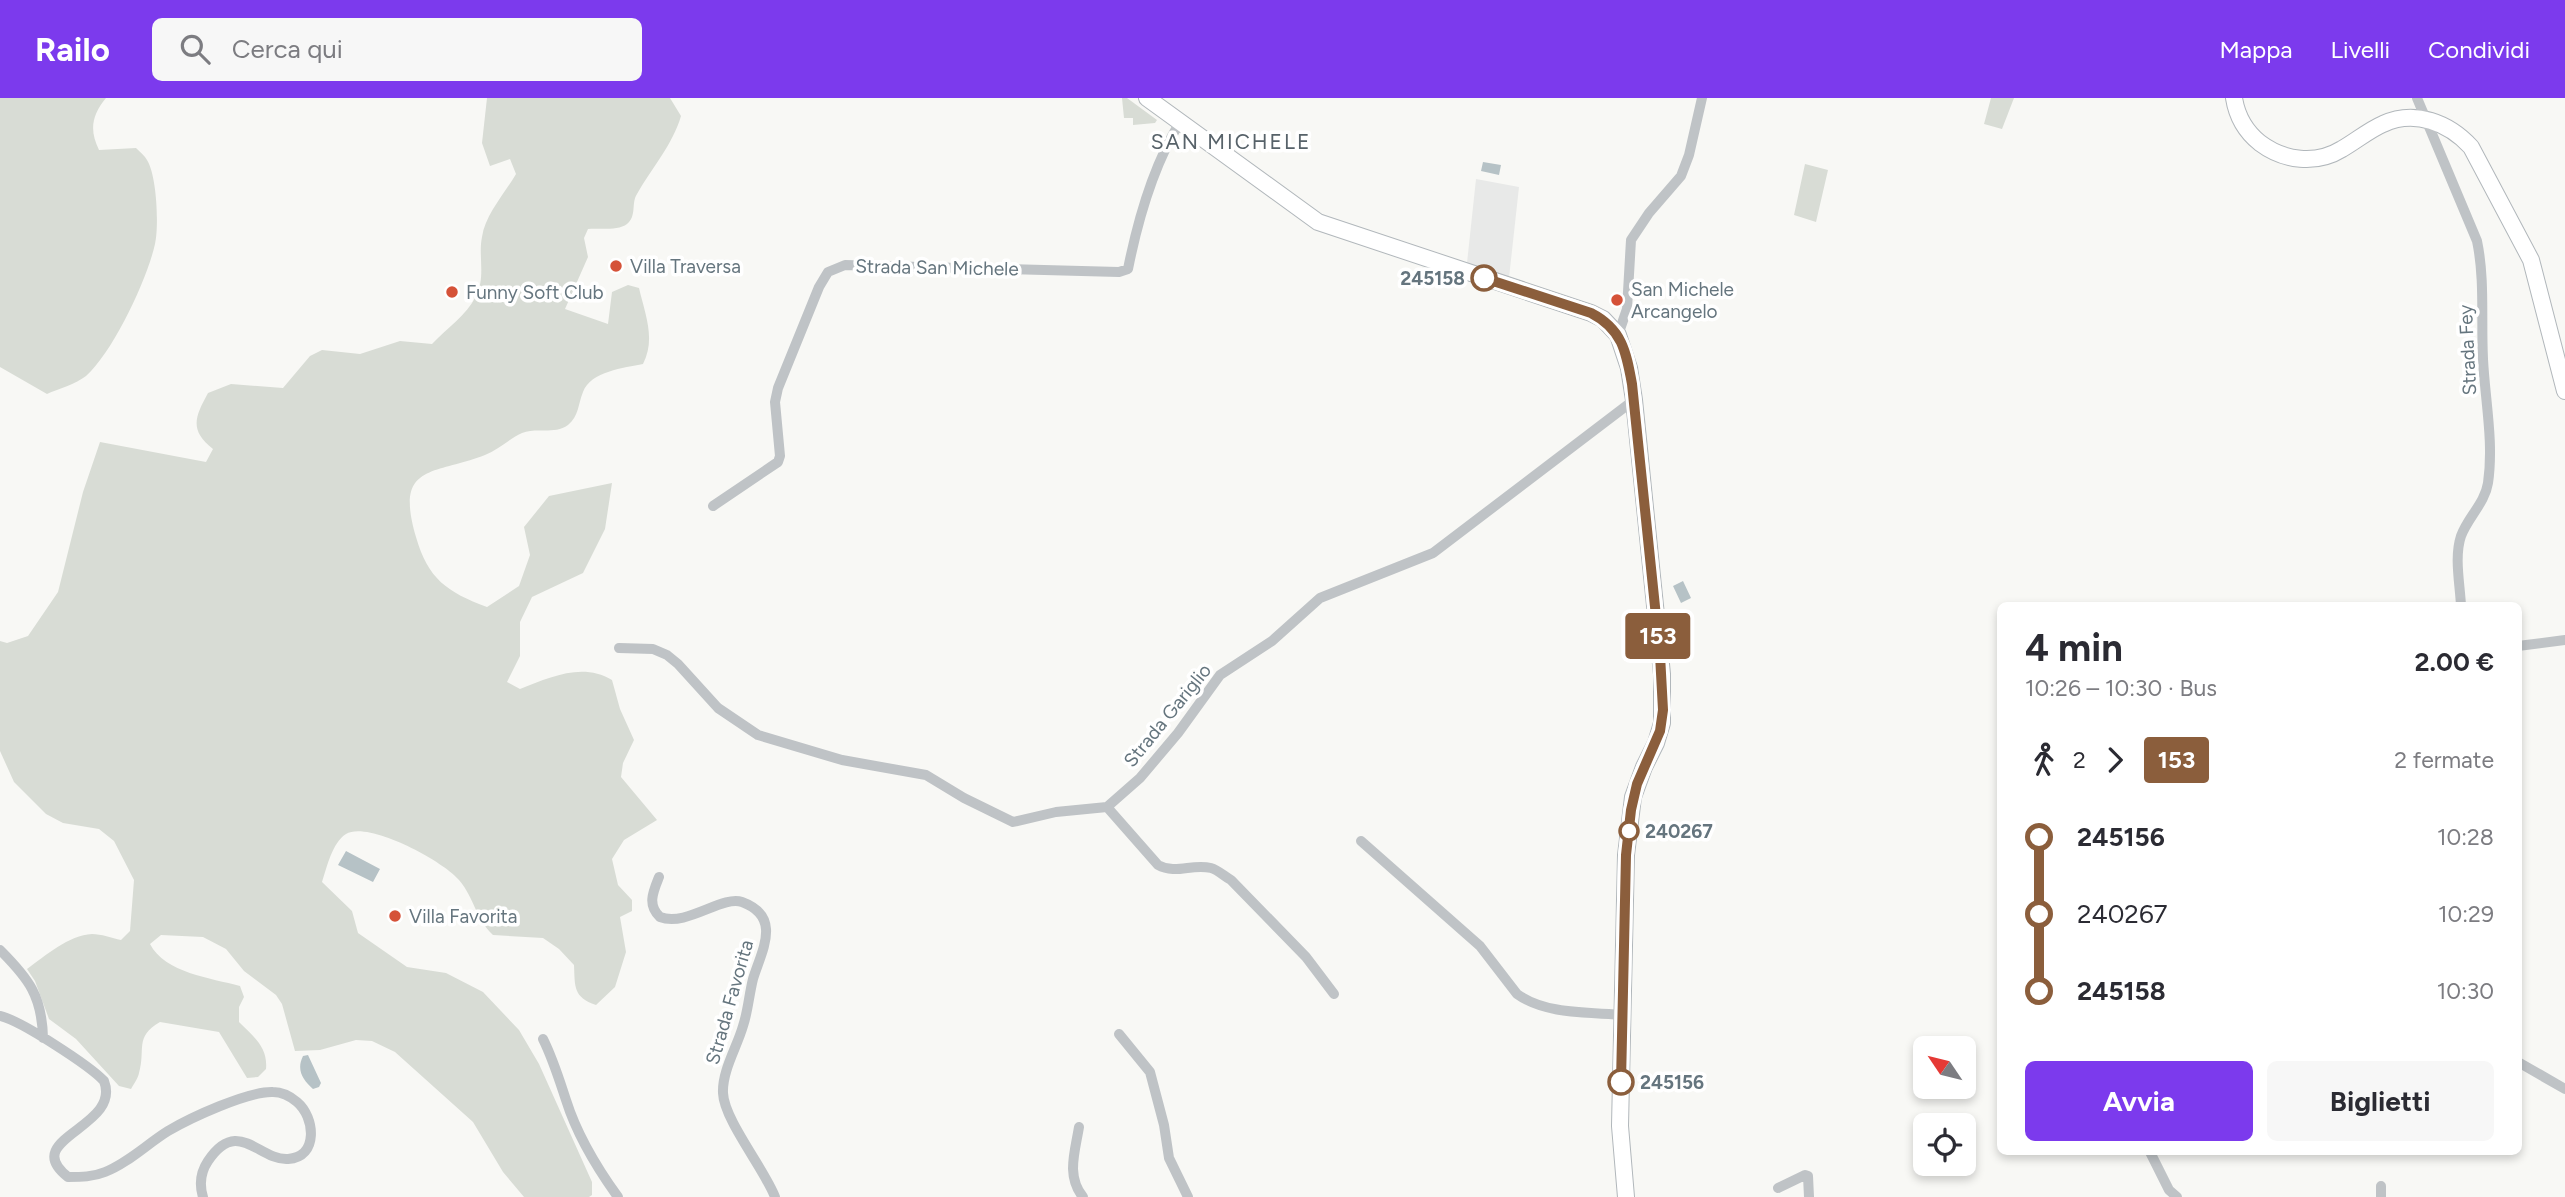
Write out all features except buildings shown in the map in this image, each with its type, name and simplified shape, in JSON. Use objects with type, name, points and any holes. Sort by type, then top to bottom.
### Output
[{"type":"street","points":[[1147,98],[1318,222],[1591,313],[1603,319],[1618,335],[1629,368],[1634,400],[1660,655],[1663,710],[1660,731],[1637,784],[1631,810],[1625,895],[1620,1126],[1626,1197]]},
{"type":"street","points":[[1618,335],[1627,309],[1631,240],[1643,220],[1681,176],[1702,98]]},
{"type":"street","points":[[2234,98],[2241,122],[2248,133],[2267,148],[2297,159],[2313,159],[2339,151],[2386,122],[2405,119],[2425,119],[2449,127],[2459,134],[2471,147],[2524,244],[2539,283],[2565,391]]},
{"type":"street","name":"Strada Fey","points":[[2417,98],[2477,241],[2480,256],[2483,359],[2490,446],[2488,485],[2465,528],[2459,546],[2461,602]]},
{"type":"street","name":"Strada San Michele","points":[[713,506],[778,462],[780,456],[775,402],[778,388],[819,287],[828,272],[845,265],[1119,272],[1128,269],[1144,203],[1169,140],[1180,122]]},
{"type":"street","name":"Strada Gariglio","points":[[1107,807],[1140,778],[1178,733],[1220,675],[1272,641],[1320,598],[1433,553],[1634,400]]},
{"type":"street","points":[[2522,645],[2565,640]]},
{"type":"street","points":[[619,648],[653,649],[667,654],[718,708],[758,735],[842,760],[926,775],[964,798],[1013,822],[1056,811],[1107,807],[1163,868],[1176,870],[1206,867],[1231,880],[1306,957],[1334,993]]},
{"type":"street","points":[[1361,841],[1480,946],[1517,994],[1541,1006],[1624,1015]]},
{"type":"street","name":"Strada Favorita","points":[[659,877],[652,907],[660,917],[677,919],[736,901],[761,915],[766,926],[765,949],[754,975],[744,1025],[723,1092],[735,1125],[775,1197]]},
{"type":"street","points":[[0,950],[18,968],[35,992],[42,1017],[43,1038]]},
{"type":"street","points":[[0,1016],[13,1020],[43,1038],[99,1076],[107,1089],[101,1110],[66,1137],[56,1149],[54,1158],[68,1177],[82,1178],[103,1173],[185,1122],[250,1096],[283,1093],[299,1103],[312,1128],[312,1139],[306,1151],[299,1156],[282,1159],[249,1143],[230,1143],[218,1149],[202,1171],[200,1181],[203,1197]]},
{"type":"street","points":[[1119,1034],[1150,1072],[1164,1125],[1169,1158],[1188,1197]]},
{"type":"street","points":[[543,1039],[560,1076],[566,1101],[581,1136],[618,1197]]},
{"type":"street","points":[[2522,1064],[2565,1089]]},
{"type":"street","points":[[1079,1127],[1072,1176],[1083,1197]]},
{"type":"street","points":[[2152,1155],[2169,1190],[2176,1197]]},
{"type":"street","points":[[1778,1188],[1799,1177],[1808,1176],[1809,1197]]},
{"type":"shaded area","points":[[0,98],[106,98],[93,123],[99,150],[136,148],[147,160],[155,189],[155,244],[145,276],[118,333],[86,376],[47,394],[0,367]]},
{"type":"shaded area","points":[[487,98],[670,98],[681,116],[668,146],[635,198],[630,221],[619,228],[588,229],[584,238],[588,257],[565,309],[608,324],[612,292],[628,285],[639,288],[649,336],[643,364],[618,369],[593,379],[583,392],[572,421],[563,428],[522,433],[485,455],[435,470],[415,484],[410,496],[416,537],[433,574],[461,596],[487,607],[519,586],[530,555],[524,527],[549,496],[612,483],[605,529],[583,573],[532,597],[520,622],[520,656],[507,682],[520,689],[555,676],[578,672],[590,672],[612,680],[620,709],[634,740],[623,763],[621,777],[657,820],[624,840],[612,859],[618,885],[632,900],[632,911],[620,917],[626,952],[615,987],[596,1005],[579,995],[575,985],[574,965],[559,949],[543,938],[493,935],[482,922],[459,880],[439,863],[406,845],[371,833],[357,831],[346,834],[334,849],[322,882],[352,911],[358,933],[407,967],[446,973],[483,992],[519,1030],[539,1064],[592,1182],[592,1195],[589,1197],[524,1197],[503,1172],[473,1122],[395,1052],[372,1041],[356,1040],[320,1050],[295,1051],[282,1004],[276,995],[244,971],[226,949],[203,937],[161,935],[150,944],[166,962],[177,968],[240,986],[244,997],[239,1007],[239,1022],[262,1048],[266,1069],[258,1077],[247,1078],[219,1032],[160,1022],[144,1038],[139,1073],[131,1089],[119,1086],[76,1039],[49,1019],[35,981],[27,969],[58,947],[83,935],[95,934],[121,940],[130,931],[134,880],[114,841],[99,829],[63,823],[46,814],[14,782],[0,751],[0,641],[7,643],[28,636],[58,592],[83,492],[100,442],[206,462],[213,449],[200,436],[197,423],[208,393],[231,384],[283,388],[310,356],[322,350],[360,354],[400,341],[432,344],[467,310],[481,281],[481,244],[484,229],[491,212],[516,174],[510,159],[490,166],[482,143]]},
{"type":"shaded area","points":[[1122,98],[1127,98],[1157,120],[1155,123],[1133,125],[1133,118],[1124,118]]},
{"type":"shaded area","points":[[1991,98],[2014,98],[2002,129],[1984,124]]},
{"type":"shaded area","points":[[1483,162],[1501,165],[1499,175],[1481,171]]},
{"type":"shaded area","points":[[1805,164],[1828,170],[1816,222],[1794,215]]},
{"type":"shaded area","points":[[1476,179],[1519,187],[1509,278],[1467,263]]},
{"type":"shaded area","points":[[1683,581],[1691,598],[1681,603],[1673,586]]},
{"type":"shaded area","points":[[346,851],[380,869],[373,882],[338,865]]},
{"type":"shaded area","points":[[308,1055],[321,1083],[313,1089],[300,1070],[303,1056]]},
{"type":"bus line","name":"153","points":[[1484,278],[1603,319],[1618,335],[1632,384],[1662,674],[1663,710],[1660,731],[1637,784],[1631,810],[1626,855],[1621,1082]]},
{"type":"place","name":"Villa Traversa","points":[[616,266]]},
{"type":"place","name":"245158","points":[[1484,278]]},
{"type":"place","name":"Funny Soft Club","points":[[452,292]]},
{"type":"place","name":"San Michele Arcangelo","points":[[1617,300]]},
{"type":"place","name":"240267","points":[[1629,831]]},
{"type":"place","name":"Villa Favorita","points":[[395,916]]},
{"type":"place","name":"245156","points":[[1621,1082]]},
{"type":"district","name":"SAN MICHELE","points":[[1231,142]]}]
